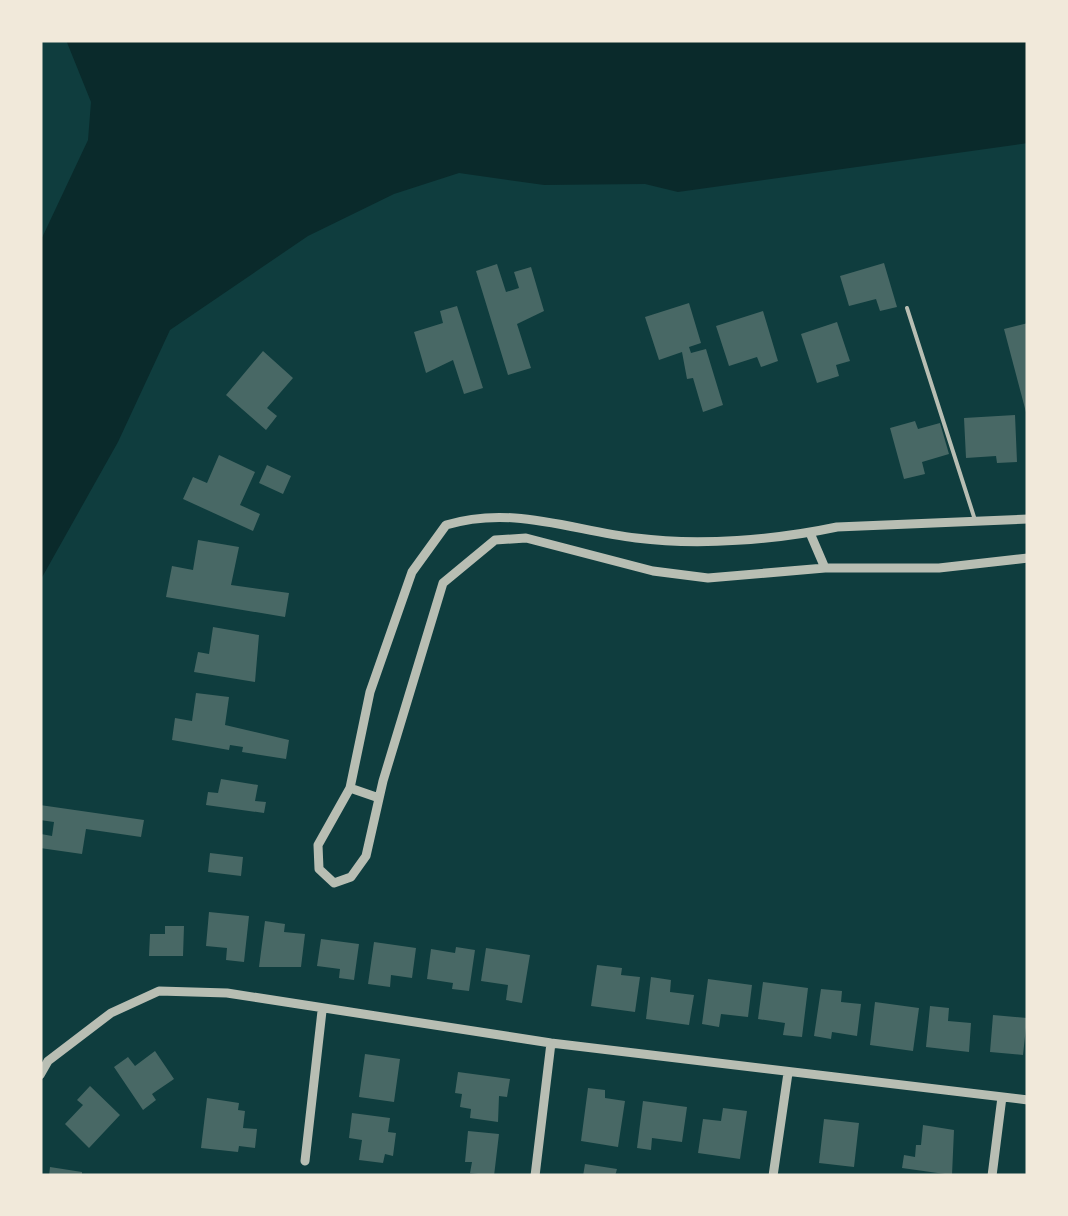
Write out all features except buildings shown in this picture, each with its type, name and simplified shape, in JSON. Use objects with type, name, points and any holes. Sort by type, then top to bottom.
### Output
[{"type":"street","points":[[1028,518],[641,539],[491,516],[446,526],[412,572],[370,692],[350,788],[318,846],[319,869],[334,883],[351,877],[366,856],[379,798],[444,583],[495,540],[526,538],[682,577],[825,568],[939,568],[1028,558]]},
{"type":"street","points":[[491,516],[495,540]]},
{"type":"street","points":[[810,532],[815,553],[825,568]]},
{"type":"street","points":[[350,788],[379,798]]},
{"type":"street","points":[[40,1074],[48,1061],[111,1014],[159,991],[227,994],[551,1043],[1028,1100]]},
{"type":"street","points":[[305,1161],[322,1011]]},
{"type":"street","points":[[535,1176],[551,1043]]},
{"type":"street","points":[[774,1176],[788,1073]]},
{"type":"street","points":[[992,1176],[1002,1097]]},
{"type":"lane","points":[[907,308],[974,520]]},
{"type":"water","points":[[66,40],[1028,40],[1028,143],[678,192],[645,184],[544,185],[459,173],[394,194],[308,236],[170,330],[118,442],[40,581],[40,242],[88,140],[91,102]]}]
